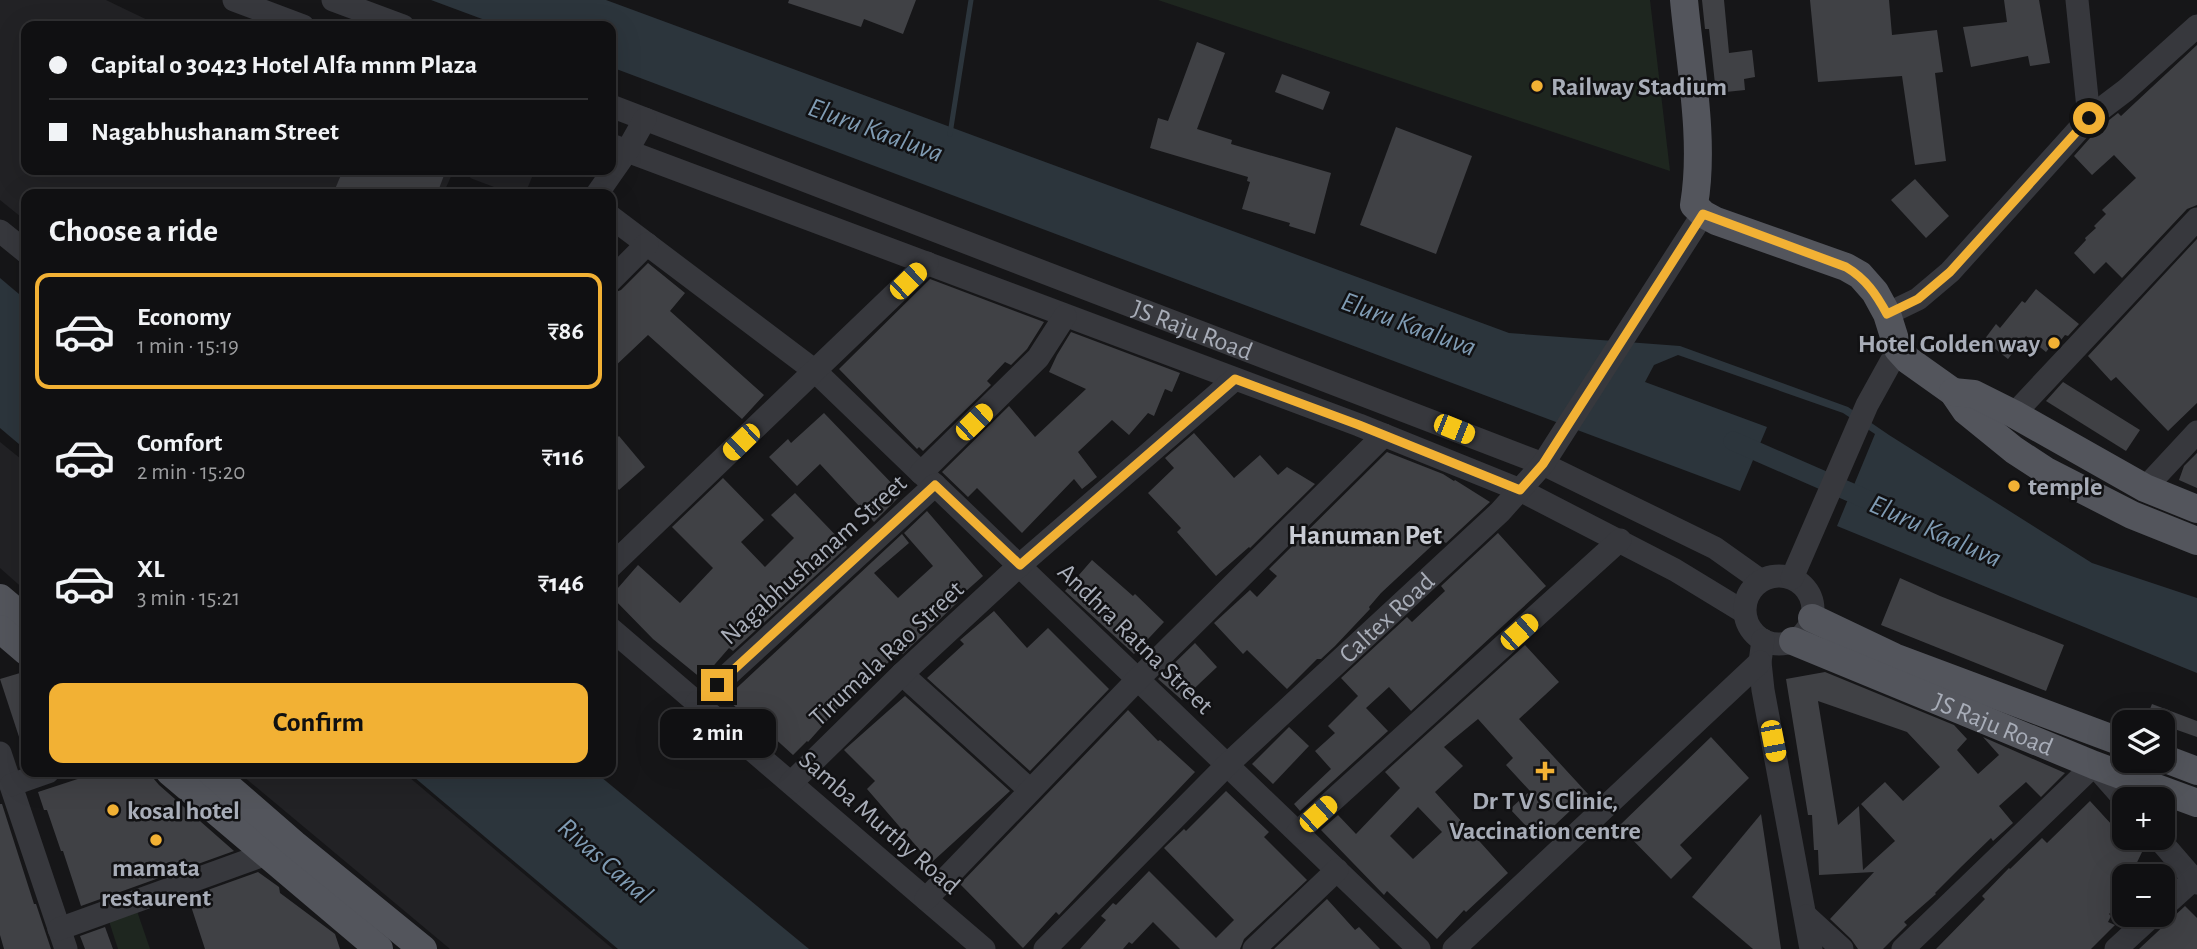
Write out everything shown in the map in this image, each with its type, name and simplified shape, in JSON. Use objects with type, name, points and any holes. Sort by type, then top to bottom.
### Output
[{"type":"main road","points":[[1684,0],[1699,155],[1694,205],[1703,214],[1846,267],[1860,275],[1875,292],[1887,314],[1898,349],[1953,393],[1966,411],[2014,450],[2046,471],[2132,515],[2197,541]]},
{"type":"main road","points":[[1953,393],[1974,394],[2145,488],[2197,509]]},
{"type":"main road","points":[[0,598],[21,616]]},
{"type":"main road","name":"JS Raju Road","points":[[1812,618],[1894,657],[2112,739]]},
{"type":"main road","points":[[0,629],[21,647]]},
{"type":"main road","name":"JS Raju Road","points":[[1793,641],[2094,765],[2197,803]]},
{"type":"main road","points":[[2175,763],[2197,771]]},
{"type":"main road","points":[[176,777],[379,949]]},
{"type":"main road","points":[[217,777],[294,844],[424,949]]},
{"type":"street","points":[[234,0],[290,21]]},
{"type":"street","points":[[333,0],[390,21]]},
{"type":"street","points":[[2077,0],[2089,118]]},
{"type":"street","points":[[1887,314],[1918,299],[1950,272],[2089,118],[2126,90],[2197,26]]},
{"type":"street","name":"JS Raju Road","points":[[616,108],[1543,464],[1715,548],[1760,580]]},
{"type":"street","points":[[619,148],[645,119]]},
{"type":"street","name":"JS Raju Road","points":[[619,148],[1384,435],[1520,490],[1620,540],[1744,612]]},
{"type":"street","name":"Caltex Road","points":[[1045,949],[1227,765],[1500,512],[1520,490],[1543,464],[1703,214]]},
{"type":"street","points":[[2014,414],[2197,219]]},
{"type":"street","name":"Andhra Ratna Street","points":[[616,221],[815,371],[1139,678],[1419,949]]},
{"type":"street","points":[[0,231],[21,248]]},
{"type":"street","points":[[616,275],[647,244]]},
{"type":"street","points":[[616,561],[927,263]]},
{"type":"street","name":"Nagabhushanam Street","points":[[697,703],[928,479],[1038,358],[1065,316]]},
{"type":"street","points":[[1792,578],[1867,405],[1898,349]]},
{"type":"street","name":"Tirumala Rao Street","points":[[791,783],[902,674],[1020,565],[1235,379]]},
{"type":"street","points":[[2145,488],[2197,432]]},
{"type":"street","points":[[926,899],[1139,678],[1384,435]]},
{"type":"street","points":[[1297,832],[1620,540]]},
{"type":"street","points":[[1454,949],[1761,651],[1793,641],[1805,632],[1812,618],[1812,602],[1805,588],[1792,578],[1776,575],[1760,580],[1748,594],[1744,612],[1761,651],[1763,691],[1811,949]]},
{"type":"street","name":"Samba Murthy Road","points":[[616,633],[984,949]]},
{"type":"street","points":[[902,674],[1030,790]]},
{"type":"street","points":[[1,759],[62,939],[294,844]]},
{"type":"street","points":[[1903,949],[2094,765],[2113,787]]},
{"type":"street","points":[[11,785],[34,777]]},
{"type":"street","points":[[2168,850],[2195,881],[2175,897]]},
{"type":"street","points":[[1254,949],[1337,870]]},
{"type":"street","points":[[1806,916],[1842,949]]},
{"type":"street","points":[[2116,949],[2140,927]]},
{"type":"shaded area","points":[[0,0],[106,0],[150,21],[21,21],[21,175],[452,175],[445,189],[21,189],[21,217],[0,200]]},
{"type":"shaded area","name":"Railway Stadium","points":[[1158,0],[1650,0],[1670,171]]},
{"type":"shaded area","points":[[472,175],[533,175],[527,189],[500,189],[470,178]]},
{"type":"shaded area","points":[[0,442],[21,459],[21,587],[0,568]]},
{"type":"shaded area","points":[[244,777],[409,777],[613,949],[450,949]]},
{"type":"shaded area","points":[[136,908],[150,949],[118,949],[108,918]]},
{"type":"water","points":[[431,0],[606,0],[1509,333],[1680,346],[1848,407],[2092,563],[2197,598],[2197,673],[1837,526],[1875,434],[1843,413],[1678,355],[1654,365],[1645,382],[1767,427],[1740,491],[616,69],[616,21],[488,21]]},
{"type":"water","points":[[0,278],[21,296],[21,446],[0,428]]},
{"type":"water","name":"Rivas Canal","points":[[414,777],[601,777],[809,949],[618,949]]},
{"type":"building","points":[[789,0],[916,0],[903,34],[864,19],[861,27],[788,3]]},
{"type":"building","points":[[1702,0],[1724,0],[1729,53],[1752,50],[1755,77],[1744,79],[1745,90],[1716,93],[1709,29],[1705,29]]},
{"type":"building","points":[[1810,0],[1889,0],[1892,35],[1937,30],[1943,72],[1935,73],[1946,161],[1915,165],[1902,76],[1818,82]]},
{"type":"building","points":[[2004,0],[2039,0],[2050,63],[2030,66],[2028,56],[1971,67],[1963,27],[2007,22]]},
{"type":"building","points":[[1197,42],[1225,53],[1197,129],[1232,140],[1231,144],[1331,173],[1315,234],[1289,226],[1290,223],[1242,209],[1250,182],[1247,181],[1248,177],[1150,148],[1158,118],[1168,121]]},
{"type":"building","points":[[2197,45],[2197,205],[2187,209],[2122,278],[2106,262],[2094,274],[2074,253],[2106,214],[2102,210],[2136,178],[2114,155],[2092,175],[2074,156],[2099,128],[2118,113],[2121,116]]},
{"type":"building","points":[[1282,74],[1330,92],[1323,110],[1275,92]]},
{"type":"building","points":[[1396,127],[1472,156],[1436,254],[1360,225]]},
{"type":"building","points":[[341,175],[444,175],[439,189],[335,189]]},
{"type":"building","points":[[1915,179],[1949,216],[1926,238],[1891,200]]},
{"type":"building","points":[[2197,239],[2197,403],[2168,431],[2116,377],[2111,381],[2088,356]]},
{"type":"building","points":[[648,263],[685,293],[670,311],[764,395],[742,419],[648,335],[616,365],[616,292]]},
{"type":"building","points":[[930,279],[1044,322],[1027,349],[1011,365],[1005,362],[987,381],[991,385],[923,451],[919,447],[917,449],[839,369]]},
{"type":"building","points":[[2036,289],[2079,324],[2068,336],[2065,335],[2061,340],[2058,337],[2046,352],[2026,336],[2008,359],[1984,340],[1996,324],[2000,328],[2022,301],[2025,303]]},
{"type":"building","points":[[1071,332],[1180,373],[1172,392],[1165,389],[1154,416],[1148,413],[1129,435],[1112,420],[1078,452],[1097,477],[1082,489],[1074,479],[1022,533],[977,488],[968,497],[942,472],[1009,406],[1035,437],[1086,389],[1049,372]]},
{"type":"building","points":[[2063,382],[2140,430],[2126,451],[2046,401]]},
{"type":"building","points":[[824,413],[902,494],[874,522],[820,464],[797,486],[769,457],[788,439],[791,443]]},
{"type":"building","points":[[1194,433],[1234,478],[1260,455],[1278,475],[1287,467],[1315,484],[1250,548],[1216,576],[1177,532],[1181,528],[1148,493],[1174,468],[1165,458]]},
{"type":"building","points":[[619,436],[645,467],[619,490],[616,487],[616,439]]},
{"type":"building","points":[[1387,452],[1443,474],[1490,502],[1446,543],[1439,539],[1381,593],[1370,609],[1335,646],[1321,659],[1317,659],[1287,689],[1247,650],[1243,654],[1214,623],[1250,590],[1257,597],[1277,576],[1269,569]]},
{"type":"building","points":[[2197,453],[2197,488],[2179,480],[2184,466]]},
{"type":"building","points":[[723,478],[764,520],[741,542],[765,567],[794,538],[771,515],[795,493],[847,547],[733,651],[729,648],[702,679],[653,639],[616,601],[616,590],[638,565],[680,603],[713,568],[672,527]]},
{"type":"building","points":[[927,511],[983,576],[903,654],[900,651],[843,707],[841,705],[793,755],[726,698],[902,534],[909,543],[874,573],[898,598],[933,566],[904,533]]},
{"type":"building","points":[[1498,533],[1546,586],[1411,711],[1389,687],[1366,708],[1388,731],[1300,811],[1294,804],[1331,769],[1315,751],[1335,733],[1328,726],[1358,696],[1341,678],[1407,617],[1412,622],[1445,591],[1441,586]]},
{"type":"building","points":[[1092,560],[1133,596],[1135,594],[1164,622],[1134,654],[1065,591]]},
{"type":"building","points":[[1900,578],[2064,645],[2046,691],[1881,625]]},
{"type":"building","points":[[994,611],[1027,648],[1048,628],[1109,689],[1030,771],[927,678],[964,644],[960,640]]},
{"type":"building","points":[[1195,643],[1217,667],[1182,700],[1158,679]]},
{"type":"building","points":[[1525,645],[1559,682],[1519,719],[1588,794],[1539,840],[1510,809],[1530,791],[1506,765],[1513,758],[1478,719],[1444,747],[1463,766],[1435,792],[1508,873],[1466,912],[1464,910],[1437,939],[1387,891],[1384,895],[1321,830],[1338,815],[1356,834],[1400,788],[1385,772]],"holes":[[[1418,807],[1442,832],[1413,859],[1390,836]]]},
{"type":"building","points":[[1825,672],[1954,725],[1967,739],[1957,750],[1978,774],[1999,755],[1983,737],[2065,773],[2041,797],[2026,782],[1999,806],[2013,823],[1993,841],[1991,838],[1904,922],[1907,925],[1883,949],[1858,949],[1830,919],[1874,872],[1819,875],[1818,850],[1814,850],[1812,815],[1808,815],[1786,679]],"holes":[[[1818,701],[1907,732],[1940,767],[1903,801],[1885,782],[1861,804],[1895,841],[1863,870],[1859,806],[1838,825]]]},
{"type":"building","points":[[21,674],[21,743],[0,679]]},
{"type":"building","points":[[905,696],[1010,791],[931,863],[867,789],[875,781],[844,750]]},
{"type":"building","points":[[2152,704],[2168,710],[2150,710]]},
{"type":"building","points":[[1128,710],[1158,741],[1195,772],[1059,915],[1056,912],[1023,948],[960,884]]},
{"type":"building","points":[[2175,713],[2197,721],[2197,737],[2175,729]]},
{"type":"building","points":[[1289,727],[1309,746],[1273,784],[1252,764]]},
{"type":"building","points":[[1711,737],[1749,778],[1680,845],[1692,858],[1671,879],[1619,826]]},
{"type":"building","points":[[84,777],[152,777],[234,851],[81,906],[63,851],[38,792]]},
{"type":"building","points":[[1226,791],[1269,832],[1264,837],[1307,880],[1244,939],[1240,949],[1180,949],[1153,922],[1132,944],[1129,942],[1123,949],[1080,949],[1106,920],[1101,916],[1113,903],[1116,905],[1149,871],[1216,938],[1234,920],[1164,848],[1184,829],[1186,831]]},
{"type":"building","points":[[2090,801],[2112,825],[2112,850],[2143,850],[2136,864],[2112,864],[2112,911],[2108,922],[2113,927],[2091,949],[1936,949],[1985,899],[1982,896],[2009,868],[2042,838],[2047,843]]},
{"type":"building","points":[[0,804],[51,949],[4,949],[0,935]]},
{"type":"building","points":[[1761,814],[1781,949],[1753,949],[1692,897]]},
{"type":"building","points":[[258,872],[279,887],[280,893],[335,934],[340,949],[205,949],[188,897]]},
{"type":"building","points":[[1327,899],[1355,930],[1359,927],[1380,949],[1274,949]]},
{"type":"building","points":[[2185,906],[2197,918],[2197,949],[2139,949],[2163,927],[2175,927],[2175,915]]},
{"type":"building","points":[[105,927],[113,949],[85,949],[80,936]]},
{"type":"waterway","points":[[950,134],[971,0]]},
{"type":"waterway","name":"Eluru Kaaluva","points":[[1733,441],[1875,503]]},
{"type":"place","name":"Railway Stadium","points":[[1537,86]]},
{"type":"place","name":"Hotel Golden way","points":[[2054,343]]},
{"type":"place","name":"temple","points":[[2014,486]]},
{"type":"place","name":"Dr T V S Clinic, Vaccination centre","points":[[1545,771]]},
{"type":"place","name":"kosal hotel","points":[[113,810]]},
{"type":"place","name":"mamata restaurent","points":[[156,840]]},
{"type":"district","name":"Hanuman Pet","points":[[1365,534]]},
{"type":"route","points":[[717,685],[935,485],[1020,565],[1235,379],[1359,425],[1520,490],[1543,464],[1703,214],[1846,267],[1860,275],[1875,292],[1887,314],[1918,299],[1950,272],[2089,118]]}]
